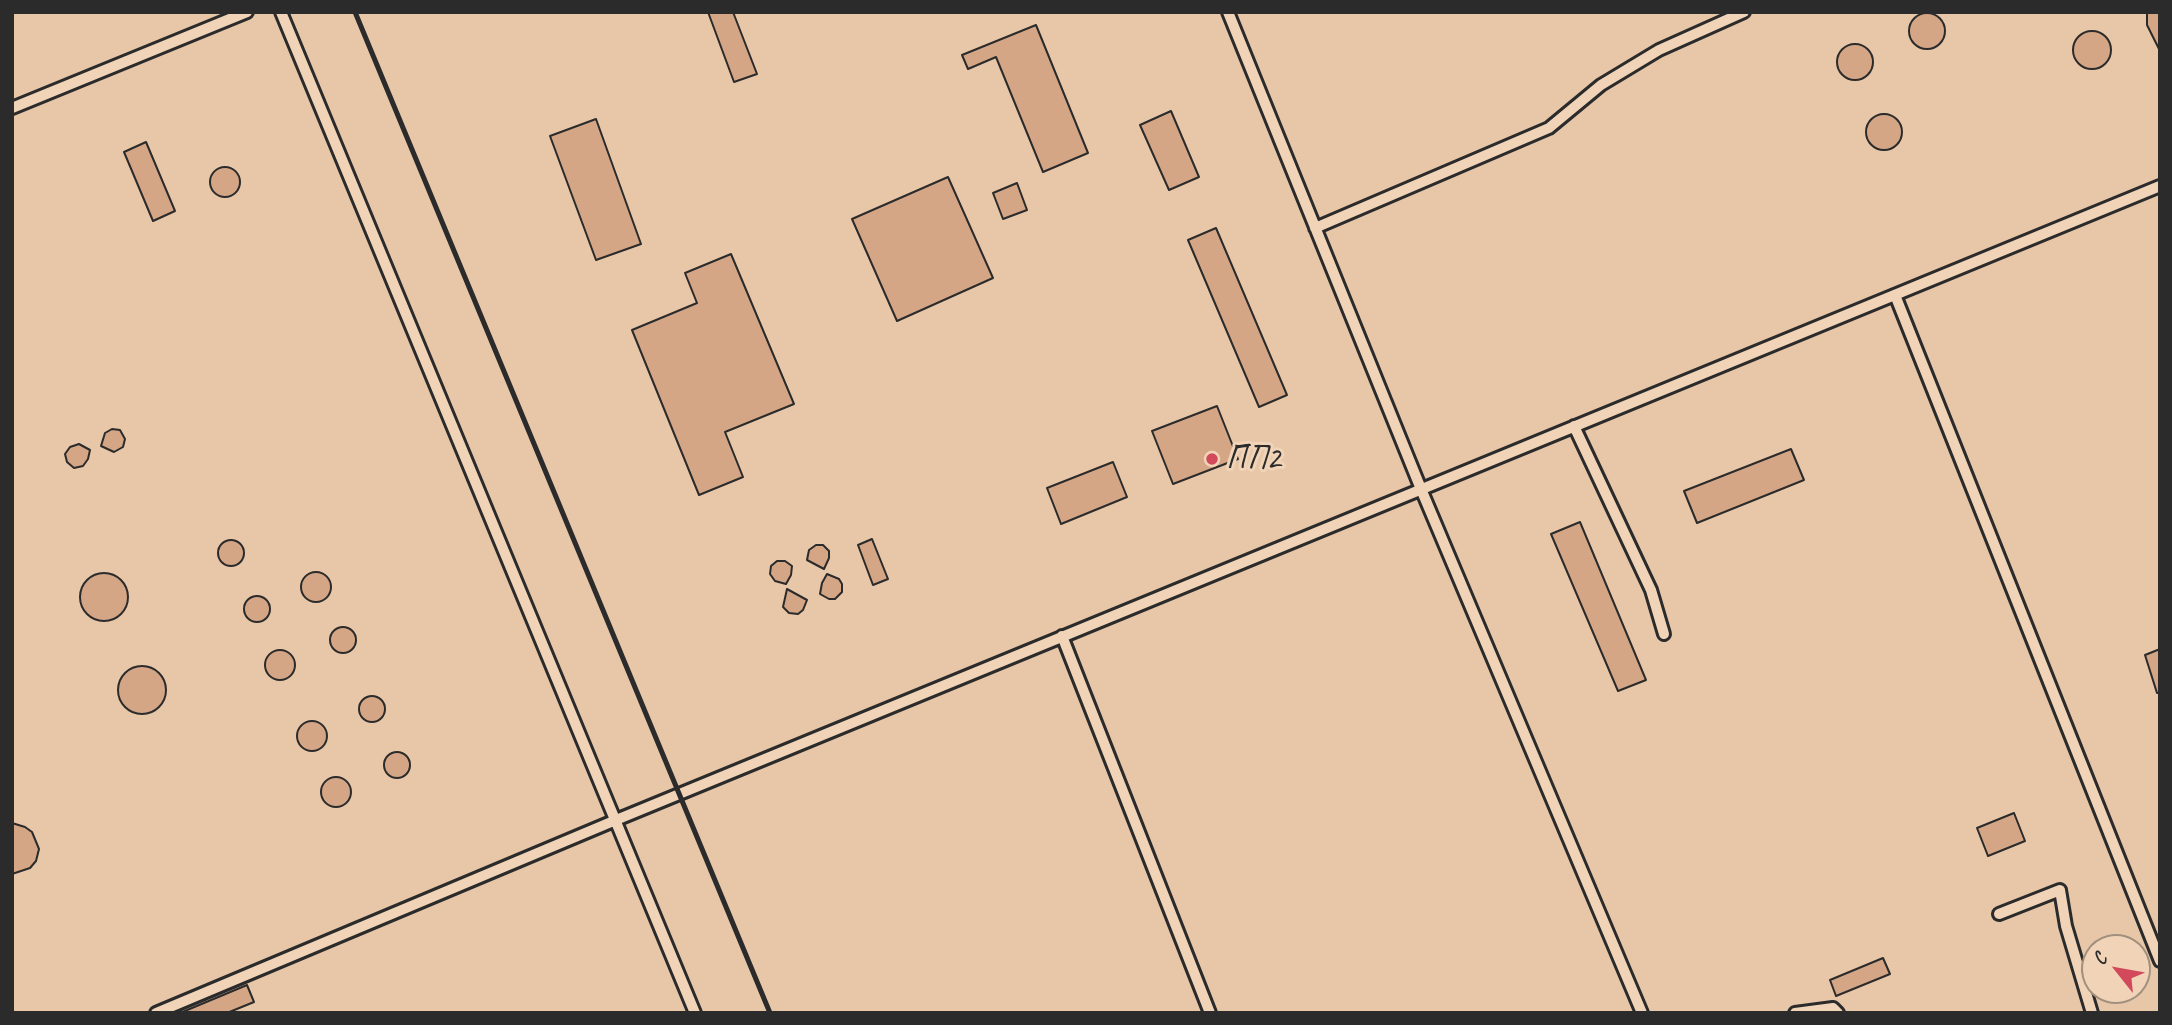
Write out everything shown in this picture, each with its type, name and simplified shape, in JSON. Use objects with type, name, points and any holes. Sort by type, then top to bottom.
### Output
[{"type":"lane","points":[[12,108],[247,12]]},
{"type":"lane","points":[[281,12],[695,1013]]},
{"type":"lane","points":[[1228,12],[1421,489],[1642,1013]]},
{"type":"lane","points":[[1315,228],[1549,128],[1601,85],[1659,50],[1744,12]]},
{"type":"lane","points":[[156,1013],[616,820],[2160,186]]},
{"type":"lane","points":[[1895,295],[2160,961]]},
{"type":"lane","points":[[1574,426],[1651,590],[1664,634]]},
{"type":"lane","points":[[1062,636],[1210,1013]]},
{"type":"lane","points":[[1999,914],[2060,890],[2066,926],[2092,1013]]},
{"type":"lane","points":[[1795,1013],[1833,1009],[1838,1013]]},
{"type":"shaded area","points":[[12,12],[2160,12],[2160,1013],[12,1013]]},
{"type":"building","points":[[708,12],[733,12],[757,74],[734,82]]},
{"type":"building","points":[[2147,12],[2160,12],[2160,51],[2147,25]]},
{"type":"building","points":[[1927,13],[1940,18],[1945,31],[1940,44],[1927,49],[1914,44],[1909,31],[1914,18]]},
{"type":"building","points":[[1036,25],[1088,153],[1043,172],[996,57],[968,69],[962,55]]},
{"type":"building","points":[[2092,31],[2105,37],[2111,50],[2105,63],[2092,69],[2079,63],[2073,50],[2079,37]]},
{"type":"building","points":[[1855,44],[1868,49],[1873,62],[1868,75],[1855,80],[1842,75],[1837,62],[1842,49]]},
{"type":"building","points":[[1171,111],[1199,177],[1169,190],[1140,125]]},
{"type":"building","points":[[1884,114],[1897,119],[1902,132],[1897,145],[1884,150],[1871,145],[1866,132],[1871,119]]},
{"type":"building","points":[[596,119],[641,244],[596,260],[550,136]]},
{"type":"building","points":[[146,142],[175,211],[153,221],[124,152]]},
{"type":"building","points":[[225,167],[236,171],[240,182],[236,193],[225,197],[214,193],[210,182],[214,171]]},
{"type":"building","points":[[948,177],[993,278],[897,321],[852,219]]},
{"type":"building","points":[[1017,183],[1027,210],[1003,219],[993,193]]},
{"type":"building","points":[[1216,228],[1287,395],[1259,407],[1188,240]]},
{"type":"building","points":[[731,254],[794,404],[725,432],[743,477],[699,495],[632,330],[697,303],[685,273]]},
{"type":"building","points":[[1217,406],[1238,459],[1173,484],[1152,431]]},
{"type":"building","points":[[112,429],[120,430],[125,439],[123,447],[114,452],[101,446],[105,433]]},
{"type":"building","points":[[79,444],[90,450],[83,466],[74,468],[67,462],[65,454],[70,447]]},
{"type":"building","points":[[1791,449],[1804,480],[1697,523],[1684,491]]},
{"type":"building","points":[[1113,462],[1127,497],[1061,524],[1047,488]]},
{"type":"building","points":[[1580,522],[1646,680],[1618,691],[1551,534]]},
{"type":"building","points":[[872,539],[888,579],[873,585],[858,545]]},
{"type":"building","points":[[231,540],[240,544],[244,553],[240,562],[231,566],[222,562],[218,553],[222,544]]},
{"type":"building","points":[[816,545],[823,545],[829,551],[824,569],[807,560],[809,550]]},
{"type":"building","points":[[777,561],[785,561],[792,566],[786,584],[775,581],[770,574],[771,566]]},
{"type":"building","points":[[316,572],[327,576],[331,587],[327,598],[316,602],[305,598],[301,587],[305,576]]},
{"type":"building","points":[[104,573],[113,574],[121,580],[127,588],[127,606],[121,614],[113,620],[104,621],[95,620],[87,614],[81,606],[80,597],[81,588],[87,580],[95,574]]},
{"type":"building","points":[[827,574],[839,579],[842,584],[842,592],[835,599],[820,594]]},
{"type":"building","points":[[787,589],[807,600],[798,614],[789,613],[783,607]]},
{"type":"building","points":[[257,596],[266,600],[270,609],[266,618],[257,622],[248,618],[244,609],[248,600]]},
{"type":"building","points":[[343,627],[352,631],[356,640],[352,649],[343,653],[334,649],[330,640],[334,631]]},
{"type":"building","points":[[2160,649],[2160,693],[2157,693],[2145,655]]},
{"type":"building","points":[[280,650],[291,654],[295,665],[291,676],[280,680],[269,676],[265,665],[269,654]]},
{"type":"building","points":[[142,666],[151,667],[159,673],[165,681],[165,699],[159,707],[151,713],[142,714],[133,713],[125,707],[119,699],[118,690],[119,681],[125,673],[133,667]]},
{"type":"building","points":[[372,696],[381,700],[385,709],[381,718],[372,722],[363,718],[359,709],[363,700]]},
{"type":"building","points":[[312,721],[323,725],[327,736],[323,747],[312,751],[301,747],[297,736],[301,725]]},
{"type":"building","points":[[397,752],[406,756],[410,765],[406,774],[397,778],[388,774],[384,765],[388,756]]},
{"type":"building","points":[[336,777],[347,781],[351,792],[347,803],[336,807],[325,803],[321,792],[325,781]]},
{"type":"building","points":[[2014,813],[2025,841],[1988,856],[1977,828]]},
{"type":"building","points":[[12,823],[32,832],[39,849],[36,861],[30,868],[12,874]]},
{"type":"building","points":[[1883,958],[1890,974],[1836,996],[1830,980]]},
{"type":"building","points":[[247,985],[254,1002],[227,1013],[180,1013]]},
{"type":"railway","points":[[355,12],[770,1013]]},
{"type":"place","name":"ПП2","points":[[1212,459]]}]
